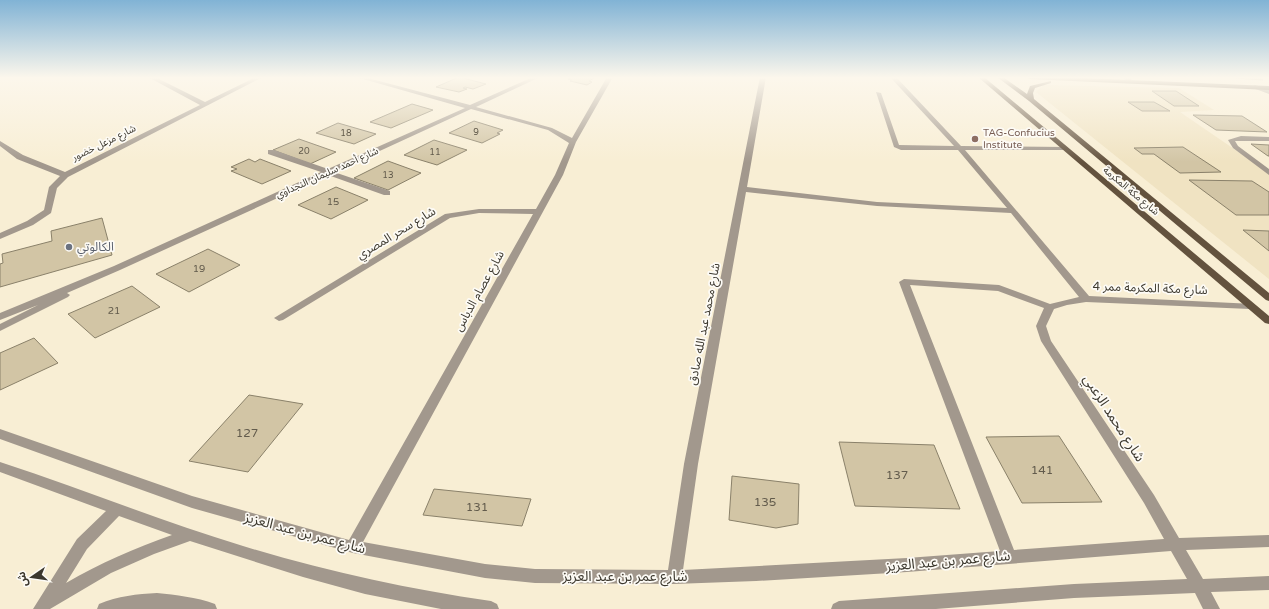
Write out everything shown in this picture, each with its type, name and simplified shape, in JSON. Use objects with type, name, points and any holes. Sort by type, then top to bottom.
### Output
[{"type":"main road","name":"شارع مكة المكرمة","points":[[1018,105],[1064,148],[1269,321]]},
{"type":"main road","name":"شارع مكة المكرمة","points":[[1038,105],[1269,298]]},
{"type":"street","name":"شارع مزعل خضور","points":[[0,236],[30,223],[48,211],[53,187],[65,175],[204,105]]},
{"type":"street","points":[[465,105],[550,129],[573,142]]},
{"type":"street","name":"شارع أحمد سليمان النجداوي","points":[[0,317],[117,268],[474,105]]},
{"type":"street","name":"شارع عصام الدباس","points":[[353,547],[559,174],[573,142],[594,105]]},
{"type":"street","name":"شارع محمد عبد الله صادق","points":[[674,577],[691,464],[723,300],[741,189],[757,105]]},
{"type":"street","points":[[882,105],[896,146],[906,149],[1064,148]]},
{"type":"street","points":[[921,105],[1014,211],[1086,299]]},
{"type":"street","points":[[1269,139],[1241,138],[1231,140],[1235,147],[1269,173]]},
{"type":"street","name":"شارع مزعل خضور","points":[[0,143],[20,157],[65,175]]},
{"type":"street","points":[[271,152],[387,193]]},
{"type":"street","points":[[741,189],[877,204],[1014,211]]},
{"type":"street","name":"شارع سحر المصري","points":[[279,318],[448,216],[479,211],[538,212]]},
{"type":"street","name":"شارع أحمد سليمان النجداوي","points":[[0,328],[117,268]]},
{"type":"street","points":[[1009,556],[904,282],[999,288],[1050,307]]},
{"type":"street","name":"شارع مكة المكرمة ممر 4","points":[[1050,307],[1065,302],[1086,299],[1250,306]]},
{"type":"street","name":"شارع محمد الزعبي","points":[[1050,307],[1041,326],[1046,341],[1149,499],[1212,609]]},
{"type":"street","name":"شارع عمر بن عبد العزيز","points":[[0,434],[192,502],[353,547],[485,572],[536,576],[674,577],[907,565],[1176,544],[1269,541]]},
{"type":"street","points":[[0,467],[188,536],[272,562],[377,590],[440,603],[491,609]]},
{"type":"street","points":[[43,606],[82,544],[117,509]]},
{"type":"street","points":[[43,606],[106,568],[150,549],[188,536]]},
{"type":"street","points":[[840,609],[1074,591],[1269,583]]},
{"type":"street","points":[[105,609],[118,604],[139,601],[162,601],[209,609]]},
{"type":"shaded area","points":[[1053,105],[1207,105],[1214,110],[1180,112],[1269,173],[1269,279]]},
{"type":"building","points":[[409,105],[417,105],[433,110],[391,128],[370,122]]},
{"type":"building","points":[[1133,105],[1160,105],[1170,111],[1142,111]]},
{"type":"building","points":[[1173,105],[1199,106],[1174,106]]},
{"type":"building","points":[[1193,115],[1242,116],[1267,132],[1216,130]]},
{"type":"building","points":[[474,121],[503,130],[497,133],[500,134],[482,143],[449,133]]},
{"type":"building","points":[[338,123],[376,134],[354,144],[316,133]]},
{"type":"building","points":[[299,139],[336,152],[310,164],[273,150]]},
{"type":"building","points":[[434,140],[467,150],[437,165],[404,155]]},
{"type":"building","points":[[1251,144],[1269,145],[1269,156],[1268,156]]},
{"type":"building","points":[[1183,147],[1221,172],[1180,173],[1154,154],[1142,154],[1134,148]]},
{"type":"building","points":[[249,159],[255,162],[260,159],[291,171],[262,184],[231,171],[237,169],[231,167]]},
{"type":"building","points":[[388,161],[421,173],[388,190],[354,178]]},
{"type":"building","points":[[1189,180],[1252,181],[1269,192],[1269,215],[1236,215]]},
{"type":"building","points":[[336,187],[368,200],[331,219],[298,205]]},
{"type":"building","name":"الكالوتي","points":[[102,218],[112,255],[0,287],[0,264],[3,263],[2,254],[52,241],[51,231]]},
{"type":"building","points":[[1243,230],[1269,231],[1269,251]]},
{"type":"building","points":[[208,249],[240,265],[189,292],[156,274]]},
{"type":"building","points":[[132,286],[160,307],[95,338],[68,314]]},
{"type":"building","points":[[34,338],[58,363],[0,390],[0,353]]},
{"type":"building","points":[[249,395],[303,404],[248,472],[189,461]]},
{"type":"building","points":[[1059,436],[1102,502],[1022,503],[986,437]]},
{"type":"building","points":[[839,442],[934,445],[960,509],[855,506]]},
{"type":"building","points":[[732,476],[799,484],[798,524],[776,528],[729,520]]},
{"type":"building","points":[[434,489],[531,499],[522,526],[423,515]]},
{"type":"place","name":"TAG-Confucius Institute","points":[[975,139]]},
{"type":"place","name":"الكالوتي","points":[[69,247]]}]
